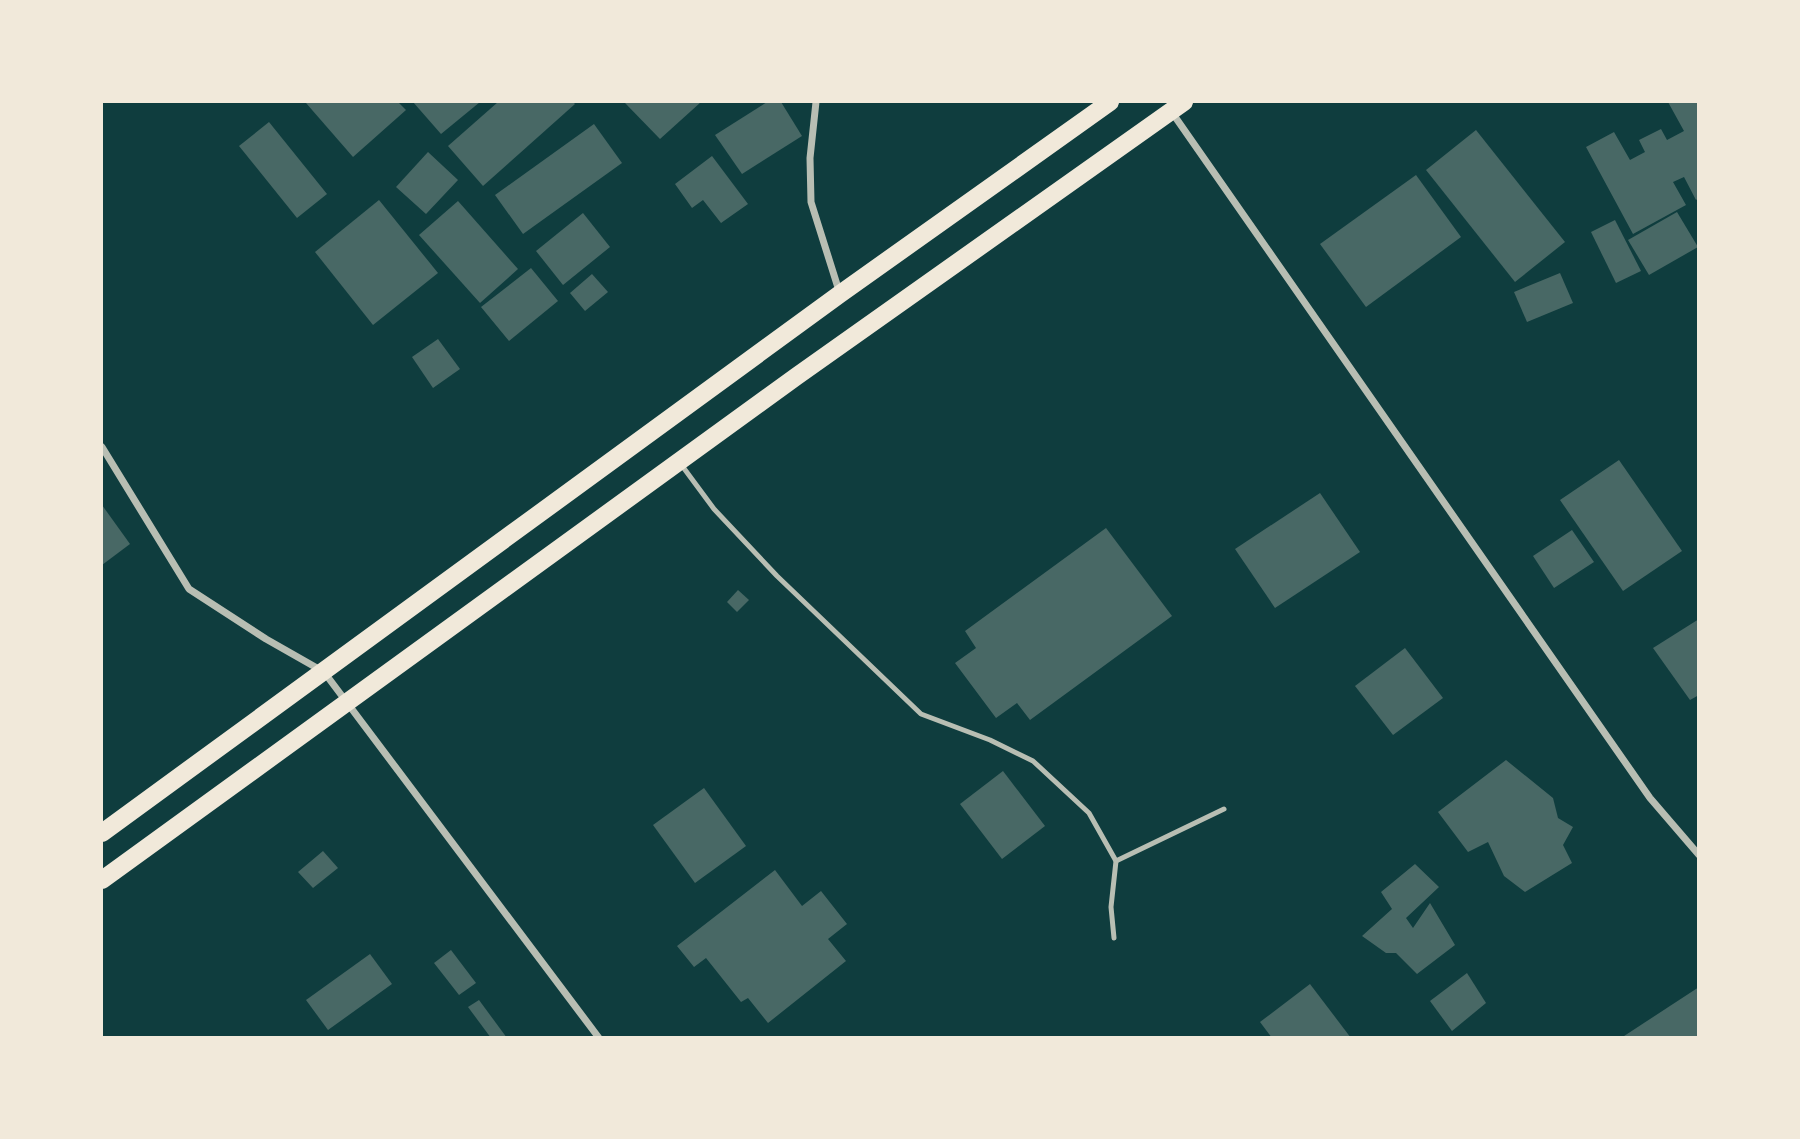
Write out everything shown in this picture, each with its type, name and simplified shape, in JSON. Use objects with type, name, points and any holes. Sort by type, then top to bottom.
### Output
[{"type":"main road","points":[[102,833],[840,295],[1111,102]]},
{"type":"main road","points":[[102,880],[678,462],[1177,106]]},
{"type":"street","points":[[817,102],[810,158],[811,202],[840,295]]},
{"type":"street","points":[[1177,106],[1650,798],[1699,855]]},
{"type":"street","points":[[102,447],[189,589],[266,639],[324,672],[599,1038]]},
{"type":"lane","points":[[678,462],[714,509],[768,566],[921,714],[990,740],[1033,761],[1089,813],[1116,861],[1111,906],[1114,938]]},
{"type":"lane","points":[[1116,861],[1224,809]]},
{"type":"building","points":[[398,102],[406,110],[353,157],[306,103]]},
{"type":"building","points":[[413,102],[480,102],[441,134]]},
{"type":"building","points":[[498,102],[575,104],[483,186],[448,146]]},
{"type":"building","points":[[701,102],[660,139],[625,103]]},
{"type":"building","points":[[767,102],[781,102],[802,136],[742,174],[715,135]]},
{"type":"building","points":[[1668,102],[1699,102],[1699,198],[1696,200],[1684,177],[1673,182],[1686,205],[1633,234],[1586,147],[1614,132],[1630,160],[1645,152],[1639,140],[1661,129],[1667,140],[1684,131]]},
{"type":"building","points":[[269,122],[327,194],[297,218],[239,146]]},
{"type":"building","points":[[594,124],[622,163],[523,234],[495,195]]},
{"type":"building","points":[[1476,130],[1565,242],[1515,282],[1426,170]]},
{"type":"building","points":[[428,152],[458,180],[426,214],[396,187]]},
{"type":"building","points":[[712,156],[748,204],[721,223],[703,200],[692,208],[675,184]]},
{"type":"building","points":[[1416,175],[1461,237],[1366,307],[1320,244]]},
{"type":"building","points":[[379,200],[438,273],[373,325],[315,252]]},
{"type":"building","points":[[458,201],[518,269],[480,303],[419,235]]},
{"type":"building","points":[[1677,212],[1698,247],[1649,275],[1628,240]]},
{"type":"building","points":[[583,213],[610,247],[563,285],[536,251]]},
{"type":"building","points":[[1615,220],[1641,271],[1616,283],[1591,232]]},
{"type":"building","points":[[531,268],[558,301],[509,341],[481,307]]},
{"type":"building","points":[[1560,273],[1573,303],[1527,322],[1514,292]]},
{"type":"building","points":[[592,274],[608,292],[585,311],[570,293]]},
{"type":"building","points":[[438,339],[460,369],[433,388],[412,357]]},
{"type":"building","points":[[1619,460],[1682,551],[1623,591],[1560,500]]},
{"type":"building","points":[[1320,493],[1360,552],[1275,608],[1235,549]]},
{"type":"building","points":[[102,505],[130,544],[102,565]]},
{"type":"building","points":[[1106,528],[1172,616],[1030,720],[1017,703],[996,718],[955,663],[976,648],[965,631]]},
{"type":"building","points":[[1572,530],[1594,562],[1554,588],[1533,556]]},
{"type":"building","points":[[738,590],[749,600],[737,612],[727,602]]},
{"type":"building","points":[[1699,619],[1699,695],[1690,700],[1653,648]]},
{"type":"building","points":[[1405,648],[1443,698],[1393,735],[1355,686]]},
{"type":"building","points":[[1506,760],[1553,798],[1558,818],[1573,827],[1563,845],[1572,863],[1525,892],[1504,876],[1488,842],[1468,852],[1438,812]]},
{"type":"building","points":[[1003,771],[1045,826],[1002,859],[960,804]]},
{"type":"building","points":[[704,788],[746,846],[695,883],[653,825]]},
{"type":"building","points":[[323,851],[338,868],[313,888],[298,872]]},
{"type":"building","points":[[1415,864],[1439,887],[1406,918],[1413,928],[1430,903],[1455,945],[1417,974],[1396,953],[1386,953],[1362,936],[1392,909],[1381,892]]},
{"type":"building","points":[[775,870],[802,906],[821,891],[847,924],[828,939],[846,961],[768,1023],[748,998],[741,1002],[706,958],[694,967],[677,946]]},
{"type":"building","points":[[451,950],[476,983],[459,995],[434,963]]},
{"type":"building","points":[[370,954],[392,984],[328,1030],[306,1000]]},
{"type":"building","points":[[1467,973],[1486,1003],[1452,1031],[1430,1001]]},
{"type":"building","points":[[1310,984],[1351,1038],[1272,1038],[1260,1022]]},
{"type":"building","points":[[1699,987],[1699,1038],[1621,1038]]},
{"type":"building","points":[[479,1000],[507,1038],[491,1038],[468,1007]]}]
